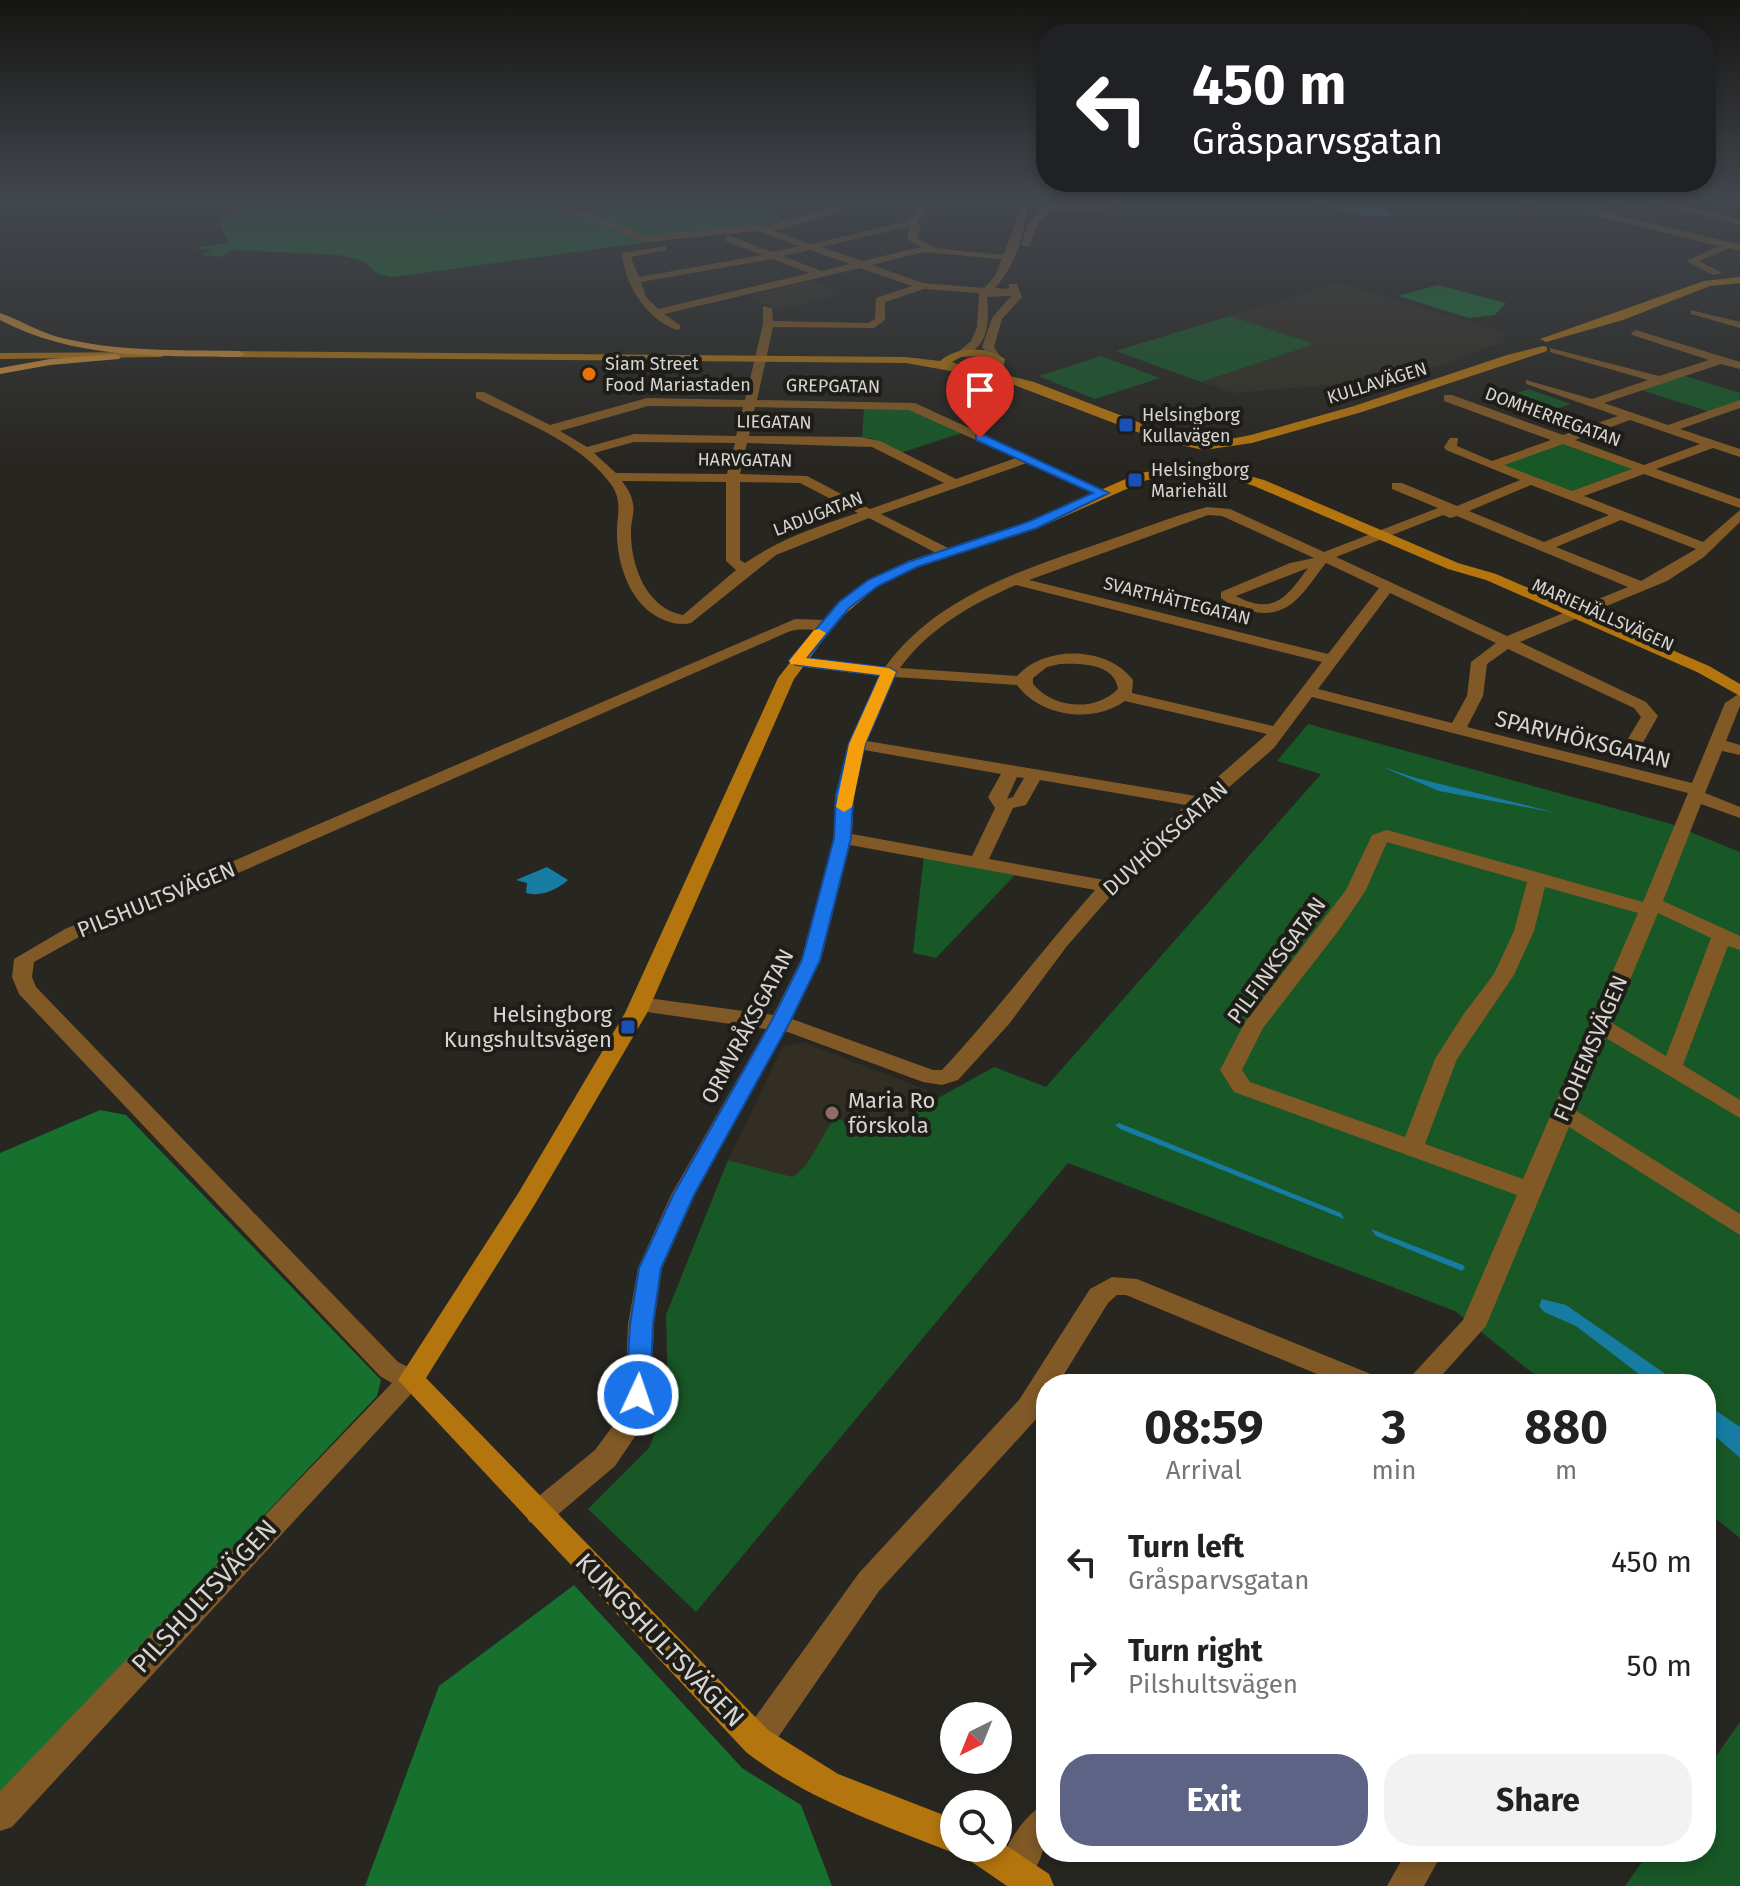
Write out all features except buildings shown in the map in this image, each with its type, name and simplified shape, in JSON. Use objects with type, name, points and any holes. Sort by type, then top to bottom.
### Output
[{"type":"main road","points":[[0,316],[29,330],[75,342],[144,351],[239,354]]},
{"type":"main road","points":[[0,371],[73,359],[188,354]]},
{"type":"street","points":[[638,288],[639,294],[656,313],[676,327]]},
{"type":"street","points":[[656,313],[767,288]]},
{"type":"street","points":[[773,325],[870,326],[880,320],[880,300],[915,288]]},
{"type":"street","points":[[944,288],[985,294],[996,301],[1014,296]]},
{"type":"street","points":[[955,358],[973,348],[985,317],[985,294],[990,288]]},
{"type":"street","points":[[996,361],[988,347],[997,318],[1014,296],[1014,288]]},
{"type":"street","name":"KULLAVÄGEN","points":[[955,358],[976,372],[1020,381],[1136,430],[1198,446],[1252,439],[1381,403],[1511,357],[1554,346],[1578,332],[1695,288]]},
{"type":"street","points":[[737,295],[767,308],[773,325],[750,403],[733,478],[733,561],[745,570]]},
{"type":"street","points":[[1695,312],[1740,325]]},
{"type":"street","points":[[1636,333],[1740,366]]},
{"type":"street","name":"KULLAVÄGEN","points":[[1511,357],[1531,340],[1554,346]]},
{"type":"street","points":[[1554,346],[1662,379]]},
{"type":"street","name":"KULLAVÄGEN","points":[[0,356],[239,354],[955,358],[996,361],[1020,381]]},
{"type":"street","points":[[1595,402],[1720,360]]},
{"type":"street","name":"KULLAVÄGEN","points":[[976,372],[996,361]]},
{"type":"street","points":[[1530,382],[1740,453]]},
{"type":"street","name":"LADUGATAN","points":[[480,395],[584,452],[612,477],[625,499],[623,529],[627,568],[647,601],[670,619],[686,620],[771,552],[813,533],[1027,459]]},
{"type":"street","name":"DOMHERREGATAN","points":[[1448,398],[1740,504]]},
{"type":"street","name":"GREPGATAN","points":[[548,430],[647,402],[911,406],[1103,493]]},
{"type":"street","points":[[1670,428],[1738,406]]},
{"type":"street","points":[[1492,465],[1632,415]]},
{"type":"street","name":"KULLAVÄGEN","points":[[1136,430],[1170,455],[1178,465],[1204,469],[1231,458],[1252,439]]},
{"type":"street","name":"LIEGATAN","points":[[584,452],[634,438],[869,441],[955,484]]},
{"type":"street","points":[[1454,441],[1450,447],[1705,548]]},
{"type":"street","name":"DOMHERREGATAN","points":[[1572,496],[1714,443]]},
{"type":"street","points":[[1170,455],[1198,446]]},
{"type":"street","name":"MARIEHÄLLSVÄGEN","points":[[1198,446],[1231,458],[1259,483]]},
{"type":"street","name":"PILSHULTSVÄGEN","points":[[1152,474],[1170,455]]},
{"type":"street","name":"MARIEHÄLLSVÄGEN","points":[[1204,469],[1259,483],[1385,536],[1453,566],[1482,583],[1571,617],[1740,695]]},
{"type":"street","name":"PILSHULTSVÄGEN","points":[[0,1815],[236,1561],[411,1380],[527,1198],[642,999],[794,664],[825,625],[844,605],[873,583],[941,555],[1033,525],[1152,474],[1204,469]]},
{"type":"street","name":"HARVGATAN","points":[[612,477],[802,479],[941,555]]},
{"type":"street","points":[[1322,559],[1291,601],[1279,609],[1265,610],[1242,605],[1226,595],[1295,566],[1322,559],[1341,556],[1532,480]]},
{"type":"street","points":[[1397,486],[1642,587]]},
{"type":"street","name":"ORMVRÅKSGATAN","points":[[539,1513],[605,1458],[624,1432],[638,1395],[641,1324],[650,1268],[683,1195],[780,1022],[811,960],[843,838],[845,795],[857,744],[889,672],[914,640],[974,598],[1012,580],[1207,511],[1225,512],[1322,559]]},
{"type":"street","name":"SPARVHÖKSGATAN","points":[[1457,729],[1475,696],[1479,662],[1507,642],[1642,587],[1685,564],[1740,514]]},
{"type":"street","points":[[1543,547],[1621,515]]},
{"type":"street","points":[[1322,559],[1388,586],[1648,710],[1650,716],[1635,742]]},
{"type":"street","name":"SVARTHÄTTEGATAN","points":[[1012,580],[1333,660]]},
{"type":"street","name":"DUVHÖKSGATAN","points":[[642,999],[758,1022],[780,1022],[931,1077],[942,1078],[958,1068],[1002,1019],[1060,942],[1108,887],[1145,850],[1203,803],[1278,732],[1388,586]]},
{"type":"street","name":"PILSHULTSVÄGEN","points":[[411,1380],[389,1369],[26,989],[22,977],[24,959],[49,943],[238,866],[783,629],[795,624],[825,625]]},
{"type":"street","points":[[1122,695],[1127,685],[1122,675],[1109,666],[1091,661],[1059,659],[1041,664],[1029,671],[1024,681],[1035,697],[1070,708],[1096,707],[1122,695],[1278,732]]},
{"type":"street","points":[[794,664],[872,674],[889,672],[1024,681]]},
{"type":"street","name":"SPARVHÖKSGATAN","points":[[1310,692],[1696,793],[1740,813]]},
{"type":"street","name":"FLOHEMSVÄGEN","points":[[1427,1374],[1473,1326],[1651,906],[1733,703],[1740,695]]},
{"type":"street","points":[[857,744],[1203,803]]},
{"type":"street","points":[[1716,744],[1740,750]]},
{"type":"street","points":[[1005,805],[997,797],[1012,770]]},
{"type":"street","points":[[1005,805],[1020,801],[1035,774]]},
{"type":"street","points":[[978,863],[1005,805]]},
{"type":"street","name":"PILFINKSGATAN","points":[[1529,1190],[1242,1087],[1231,1070],[1253,1027],[1332,926],[1356,890],[1379,839],[1399,837],[1651,906],[1731,939]]},
{"type":"street","points":[[843,838],[1108,887]]},
{"type":"street","points":[[1412,1149],[1446,1059],[1470,1020],[1504,975],[1524,931],[1538,877]]},
{"type":"street","points":[[1670,1068],[1731,939]]},
{"type":"street","points":[[1600,1025],[1740,1110]]},
{"type":"street","points":[[1563,1113],[1740,1226]]},
{"type":"street","points":[[1050,1374],[1099,1296],[1112,1286],[1128,1286],[1344,1374]]},
{"type":"street","name":"KUNGSHULTSVÄGEN","points":[[411,1380],[757,1741],[803,1775],[940,1830]]},
{"type":"street","points":[[757,1741],[869,1582],[1036,1397]]},
{"type":"street","points":[[1003,1862],[1026,1877],[1036,1848]]},
{"type":"street","points":[[1404,1886],[1420,1862]]},
{"type":"shaded area","points":[[779,288],[826,288],[838,295],[779,310],[746,296]]},
{"type":"shaded area","points":[[1322,288],[1355,288],[1503,332],[1504,342],[1399,379],[1233,393],[1116,351]]},
{"type":"shaded area","name":"Maria Ro förskola","points":[[803,1042],[927,1090],[920,1108],[893,1135],[834,1119],[806,1165],[793,1177],[728,1160],[783,1046]]},
{"type":"green space","points":[[1427,288],[1449,288],[1506,303],[1495,315],[1469,318],[1398,296]]},
{"type":"green space","points":[[1230,316],[1315,344],[1201,382],[1116,351]]},
{"type":"green space","points":[[1101,356],[1160,378],[1095,399],[1039,376]]},
{"type":"green space","points":[[1682,375],[1740,393],[1740,401],[1710,412],[1641,390]]},
{"type":"green space","points":[[1529,389],[1571,404],[1547,412],[1505,397]]},
{"type":"green space","points":[[864,407],[907,408],[962,433],[900,453],[871,438],[862,438]]},
{"type":"green space","points":[[1565,442],[1637,469],[1571,493],[1499,465]]},
{"type":"green space","points":[[1308,724],[1668,823],[1740,852],[1740,1538],[1716,1519],[1716,1374],[1534,1374],[1455,1311],[1068,1163],[696,1612],[588,1509],[649,1448],[668,1396],[666,1315],[728,1160],[793,1177],[806,1165],[834,1118],[893,1135],[920,1108],[994,1067],[1046,1087],[1321,774],[1277,761]]},
{"type":"green space","points":[[924,855],[1015,875],[936,958],[913,953]]},
{"type":"green space","points":[[100,1110],[126,1115],[381,1380],[377,1396],[0,1794],[0,1153]]},
{"type":"green space","points":[[574,1585],[742,1768],[801,1805],[832,1886],[365,1886],[439,1686]]},
{"type":"green space","points":[[1740,1722],[1740,1886],[1625,1886],[1642,1862],[1716,1862],[1716,1756]]},
{"type":"water","points":[[1380,766],[1416,778],[1557,813],[1439,791]]},
{"type":"water","points":[[547,867],[568,880],[554,890],[537,894],[526,893],[527,883],[516,880]]},
{"type":"water","points":[[1119,1123],[1341,1213],[1344,1219],[1120,1129],[1115,1125]]},
{"type":"water","points":[[1371,1229],[1465,1268],[1462,1271],[1376,1236]]},
{"type":"water","points":[[1542,1299],[1566,1305],[1666,1374],[1639,1374],[1576,1326],[1544,1312],[1539,1306]]},
{"type":"water","points":[[1716,1411],[1740,1427],[1740,1458],[1716,1437]]},
{"type":"slow traffic","points":[[819,633],[796,661],[889,672],[857,744],[844,807]]},
{"type":"place","name":"Siam Street Food Mariastaden","points":[[589,374]]},
{"type":"place","name":"Helsingborg Kullavägen","points":[[1126,425]]},
{"type":"place","name":"Helsingborg Mariehäll","points":[[1135,480]]},
{"type":"place","name":"Helsingborg Kungshultsvägen","points":[[628,1027]]},
{"type":"place","name":"Maria Ro förskola","points":[[832,1113]]},
{"type":"route","points":[[638,1395],[641,1324],[650,1268],[683,1195],[780,1022],[811,960],[843,838],[845,795],[857,744],[889,672],[796,661],[844,605],[873,583],[913,564],[1033,525],[1103,493],[980,438]]}]
